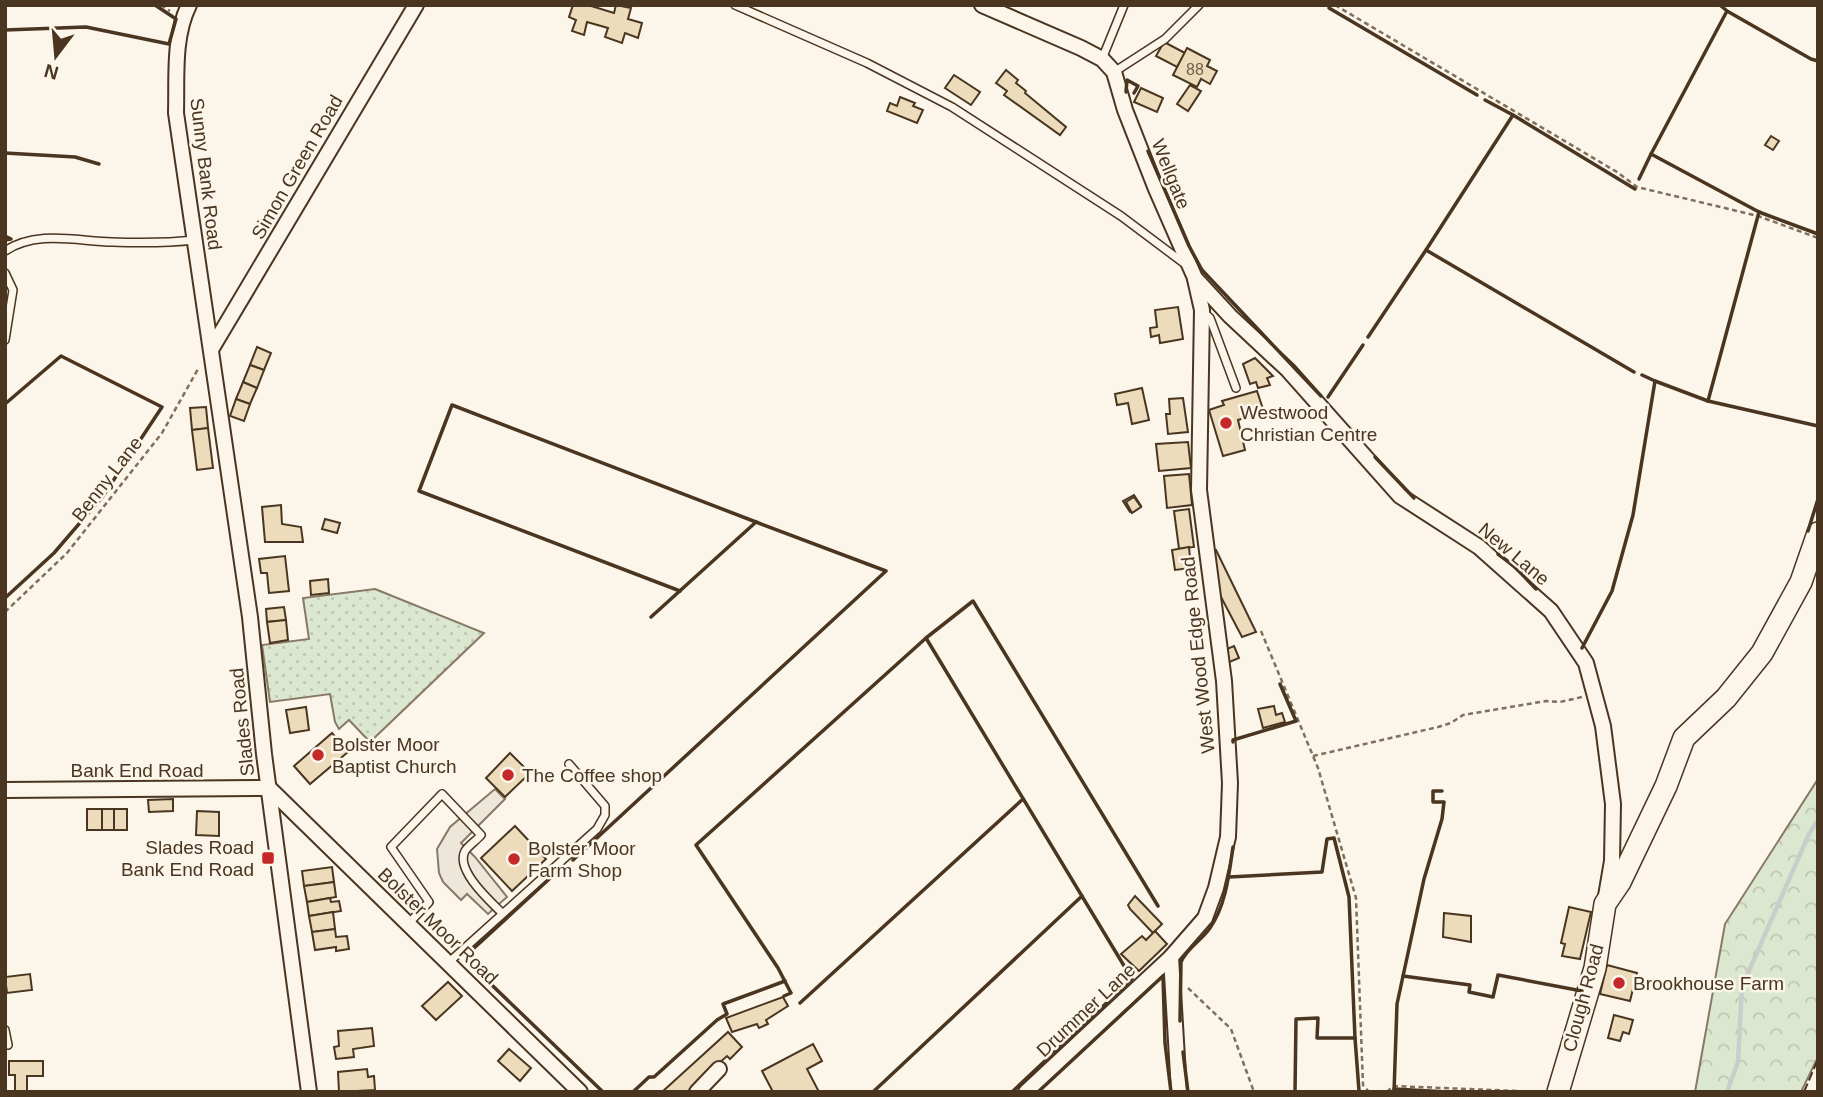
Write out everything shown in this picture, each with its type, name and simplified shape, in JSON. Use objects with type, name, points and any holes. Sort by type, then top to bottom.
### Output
[{"type":"street","name":"Sunny Bank Road","points":[[189,5],[182,19],[177,59],[176,113],[212,348]]},
{"type":"street","name":"Simon Green Road","points":[[212,348],[416,5]]},
{"type":"street","name":"Wellgate","points":[[982,5],[1081,48],[1102,59],[1114,72],[1125,110],[1192,273],[1230,316]]},
{"type":"street","name":"West Wood Edge Road","points":[[1171,957],[1205,918],[1216,888],[1228,837],[1230,783],[1224,681],[1199,490],[1202,310],[1192,273]]},
{"type":"street","name":"New Lane","points":[[1230,316],[1288,370],[1400,496],[1479,547],[1551,611],[1586,663],[1597,697],[1613,804],[1612,861],[1605,904]]},
{"type":"street","name":"Slades Road","points":[[212,348],[250,617],[268,788],[309,1092]]},
{"type":"street","points":[[1605,904],[1620,882],[1665,786],[1684,738],[1726,698],[1762,653],[1801,582],[1818,533]]},
{"type":"street","name":"Bank End Road","points":[[5,790],[268,788]]},
{"type":"street","name":"Bolster Moor Road","points":[[268,788],[580,1092]]},
{"type":"street","name":"Clough Road","points":[[1558,1092],[1595,968],[1605,904]]},
{"type":"street","points":[[1171,957],[1179,1092]]},
{"type":"street","name":"Drummer Lane","points":[[1026,1092],[1171,957]]},
{"type":"street","points":[[698,1092],[719,1069]]},
{"type":"lane","points":[[735,5],[867,63],[952,107],[1121,216],[1192,273]]},
{"type":"lane","points":[[1102,59],[1124,5]]},
{"type":"lane","points":[[1114,72],[1165,39],[1199,5]]},
{"type":"lane","points":[[5,251],[24,242],[48,238],[111,243],[170,243],[195,240]]},
{"type":"lane","points":[[5,273],[13,290],[5,340]]},
{"type":"lane","points":[[1202,310],[1210,318],[1237,388]]},
{"type":"lane","points":[[448,963],[572,853],[597,828],[605,815],[605,806],[569,764]]},
{"type":"lane","points":[[408,925],[429,902],[391,847],[442,794],[481,835],[466,850],[463,858],[467,872],[502,913]]},
{"type":"lane","points":[[5,1030],[8,1045]]},
{"type":"path","points":[[1335,5],[1617,172],[1637,187],[1758,216],[1818,238]]},
{"type":"path","name":"Benny Lane","points":[[5,612],[67,552],[162,432],[212,348]]},
{"type":"path","points":[[1261,631],[1318,768],[1356,898],[1363,1085],[1369,1092]]},
{"type":"path","points":[[1313,756],[1438,727],[1464,715],[1546,701],[1560,702],[1580,696],[1597,697]]},
{"type":"path","points":[[1188,988],[1231,1029],[1254,1092]]},
{"type":"path","points":[[1387,1092],[1392,1086],[1549,1092]]},
{"type":"green space","points":[[375,589],[484,633],[370,742],[349,720],[339,729],[335,722],[330,694],[270,702],[262,645],[309,639],[303,598]]},
{"type":"green space","points":[[1818,779],[1818,1057],[1801,1092],[1695,1092],[1725,924]]},
{"type":"shaded area","points":[[495,789],[505,799],[461,843],[507,897],[488,914],[467,894],[461,900],[443,882],[439,873],[437,849],[450,827]]},
{"type":"building","points":[[573,5],[588,5],[614,13],[616,5],[631,8],[628,19],[642,23],[638,38],[625,33],[622,43],[605,37],[608,28],[587,22],[584,35],[572,31],[576,20],[569,17]]},
{"type":"building","points":[[1164,42],[1185,53],[1177,67],[1156,56]]},
{"type":"building","points":[[1187,48],[1210,60],[1207,66],[1217,71],[1210,84],[1201,79],[1197,87],[1173,75]]},
{"type":"building","points":[[1006,70],[1018,80],[1016,83],[1025,93],[1066,127],[1060,135],[1004,95],[1007,91],[996,83]]},
{"type":"building","points":[[954,75],[980,92],[971,105],[945,88]]},
{"type":"building","points":[[1190,85],[1201,91],[1188,111],[1177,104]]},
{"type":"building","points":[[1141,88],[1163,98],[1157,112],[1134,102]]},
{"type":"building","points":[[900,97],[915,103],[913,106],[923,110],[917,123],[887,111],[890,103],[897,106]]},
{"type":"building","points":[[1771,136],[1779,141],[1773,150],[1765,145]]},
{"type":"building","points":[[1178,307],[1183,339],[1160,343],[1159,335],[1151,337],[1150,328],[1157,327],[1155,310]]},
{"type":"building","points":[[257,347],[271,353],[264,370],[250,365]]},
{"type":"building","points":[[1255,358],[1273,376],[1267,378],[1270,385],[1258,388],[1256,382],[1250,384],[1243,364]]},
{"type":"building","points":[[250,365],[264,370],[257,388],[243,382]]},
{"type":"building","points":[[243,382],[257,388],[250,404],[236,399]]},
{"type":"building","points":[[1142,388],[1149,420],[1132,424],[1128,403],[1117,405],[1115,394]]},
{"type":"building","name":"Westwood Christian Centre","points":[[1257,391],[1264,412],[1238,420],[1245,450],[1223,456],[1209,410],[1224,405],[1222,401]]},
{"type":"building","points":[[1183,398],[1188,432],[1168,434],[1166,414],[1170,414],[1169,399]]},
{"type":"building","points":[[236,399],[250,404],[244,421],[230,416]]},
{"type":"building","points":[[206,407],[208,428],[192,430],[190,408]]},
{"type":"building","points":[[208,428],[213,468],[197,470],[192,430]]},
{"type":"building","points":[[1188,442],[1191,468],[1159,471],[1156,444]]},
{"type":"building","points":[[1189,474],[1192,505],[1167,508],[1164,476]]},
{"type":"building","points":[[1134,495],[1141,506],[1130,512],[1123,501]]},
{"type":"building","points":[[1134,497],[1141,507],[1132,513],[1126,502]]},
{"type":"building","points":[[281,505],[282,524],[301,527],[303,542],[265,542],[262,507]]},
{"type":"building","points":[[1189,509],[1194,547],[1179,549],[1174,511]]},
{"type":"building","points":[[325,519],[340,523],[337,533],[322,529]]},
{"type":"building","points":[[1189,547],[1191,568],[1175,570],[1172,550]]},
{"type":"building","points":[[1216,550],[1256,632],[1242,637],[1210,576],[1207,553]]},
{"type":"building","points":[[285,556],[289,591],[269,593],[267,573],[261,573],[259,559]]},
{"type":"building","points":[[328,579],[329,593],[311,595],[310,581]]},
{"type":"building","points":[[284,607],[286,620],[267,622],[266,609]]},
{"type":"building","points":[[286,620],[288,640],[270,643],[267,622]]},
{"type":"building","points":[[1234,646],[1239,658],[1227,663],[1222,651]]},
{"type":"building","points":[[1274,706],[1276,715],[1282,713],[1285,722],[1263,728],[1258,709]]},
{"type":"building","points":[[306,707],[309,730],[290,733],[286,710]]},
{"type":"building","points":[[332,733],[348,752],[310,784],[294,766]]},
{"type":"building","name":"The Coffee shop","points":[[510,753],[530,773],[505,797],[486,778]]},
{"type":"building","points":[[173,799],[173,811],[149,812],[148,800]]},
{"type":"building","points":[[87,809],[102,809],[102,830],[87,830]]},
{"type":"building","points":[[102,809],[114,809],[114,830],[102,830]]},
{"type":"building","points":[[114,809],[127,809],[127,830],[114,830]]},
{"type":"building","points":[[197,811],[219,812],[219,836],[196,835]]},
{"type":"building","name":"Bolster Moor Farm Shop","points":[[515,826],[546,859],[512,891],[481,858]]},
{"type":"building","points":[[332,867],[334,882],[304,886],[302,871]]},
{"type":"building","points":[[334,882],[336,897],[307,902],[304,886]]},
{"type":"building","points":[[1135,896],[1162,924],[1153,933],[1128,905]]},
{"type":"building","points":[[330,898],[331,902],[339,901],[341,911],[309,916],[307,902]]},
{"type":"building","points":[[1569,907],[1591,912],[1580,959],[1562,956],[1565,944],[1561,943]]},
{"type":"building","points":[[333,912],[335,929],[312,932],[309,916]]},
{"type":"building","points":[[1444,913],[1471,916],[1471,942],[1443,937]]},
{"type":"building","points":[[335,929],[336,937],[347,936],[349,949],[336,951],[336,947],[315,950],[312,932]]},
{"type":"building","points":[[1155,931],[1167,944],[1139,971],[1121,954],[1142,936],[1146,940]]},
{"type":"building","name":"Brookhouse Farm","points":[[1607,965],[1637,973],[1630,1001],[1600,994]]},
{"type":"building","points":[[30,974],[32,990],[7,993],[5,977]]},
{"type":"building","points":[[448,982],[462,996],[436,1020],[422,1006]]},
{"type":"building","points":[[783,997],[788,1006],[766,1020],[768,1024],[759,1028],[757,1024],[732,1032],[726,1018]]},
{"type":"building","points":[[1614,1015],[1633,1020],[1629,1034],[1623,1032],[1620,1041],[1608,1038]]},
{"type":"building","points":[[372,1028],[374,1046],[353,1049],[354,1057],[336,1059],[334,1047],[339,1046],[338,1031]]},
{"type":"building","points":[[728,1032],[742,1047],[730,1059],[727,1056],[700,1080],[691,1092],[662,1092]]},
{"type":"building","points":[[813,1044],[822,1061],[807,1069],[819,1092],[773,1092],[762,1071]]},
{"type":"building","points":[[509,1049],[531,1068],[520,1081],[498,1061]]},
{"type":"building","points":[[9,1061],[43,1061],[43,1076],[27,1076],[27,1091],[15,1091],[15,1075],[9,1075]]},
{"type":"building","points":[[367,1069],[368,1077],[374,1076],[375,1090],[339,1092],[338,1072]]},
{"type":"waterway","points":[[1727,1092],[1738,1062],[1742,987],[1809,834],[1818,820]]},
{"type":"fence","points":[[1804,1092],[1818,1059]]},
{"type":"wall","points":[[5,30],[86,27],[169,44],[176,19],[155,5]]},
{"type":"wall","points":[[1720,5],[1727,11]]},
{"type":"wall","points":[[1329,8],[1477,95]]},
{"type":"wall","points":[[1818,61],[1727,11],[1651,154],[1759,212],[1818,234]]},
{"type":"wall","points":[[1126,92],[1127,80],[1138,86],[1134,93]]},
{"type":"wall","points":[[1485,100],[1513,115]]},
{"type":"wall","points":[[1426,250],[1513,115],[1635,189]]},
{"type":"wall","points":[[1148,151],[1202,270],[1321,396]]},
{"type":"wall","points":[[5,153],[75,157],[99,164]]},
{"type":"wall","points":[[1639,179],[1651,154]]},
{"type":"wall","points":[[1708,401],[1759,212]]},
{"type":"wall","points":[[5,236],[11,239],[5,240]]},
{"type":"wall","points":[[1368,337],[1426,250],[1634,372]]},
{"type":"wall","points":[[1328,397],[1363,345]]},
{"type":"wall","points":[[5,404],[61,356],[162,407],[103,496],[54,553],[5,598]]},
{"type":"wall","points":[[1582,648],[1612,591],[1633,515],[1655,381],[1642,375]]},
{"type":"wall","points":[[1655,381],[1708,401],[1818,426]]},
{"type":"wall","points":[[680,591],[419,491],[452,405],[756,522]]},
{"type":"wall","points":[[1375,457],[1414,498]]},
{"type":"wall","points":[[1808,531],[1818,499]]},
{"type":"wall","points":[[573,860],[886,571],[756,522],[651,617]]},
{"type":"wall","points":[[1498,554],[1536,589]]},
{"type":"wall","points":[[926,638],[973,601],[1158,906]]},
{"type":"wall","points":[[784,996],[791,993],[778,968],[696,845],[926,638],[1132,979],[1012,1092]]},
{"type":"wall","points":[[1233,742],[1296,721],[1280,684]]},
{"type":"wall","points":[[1394,1092],[1397,1004],[1424,879],[1442,819],[1444,802],[1433,802],[1433,791],[1442,791]]},
{"type":"wall","points":[[800,1003],[1023,799]]},
{"type":"wall","points":[[1229,877],[1322,872],[1327,839],[1334,838],[1349,897],[1355,1038],[1317,1038],[1318,1018],[1296,1019],[1295,1092]]},
{"type":"wall","points":[[1180,1021],[1181,962],[1210,928],[1220,909],[1233,847]]},
{"type":"wall","points":[[559,870],[472,950],[470,964],[603,1092]]},
{"type":"wall","points":[[873,1092],[1082,896]]},
{"type":"wall","points":[[1403,976],[1470,985],[1469,992],[1493,997],[1498,975],[1582,991]]},
{"type":"wall","points":[[1163,976],[1165,1043],[1171,1092]]},
{"type":"wall","points":[[1038,1092],[1163,976]]},
{"type":"wall","points":[[633,1092],[727,1014],[723,1004],[785,981]]},
{"type":"wall","points":[[1355,1038],[1359,1091]]},
{"type":"wall","points":[[1183,1052],[1188,1092]]},
{"type":"wall","points":[[1394,1089],[1448,1092]]},
{"type":"place","name":"Westwood Christian Centre","points":[[1226,423]]},
{"type":"place","name":"Bolster Moor Baptist Church","points":[[318,755]]},
{"type":"place","name":"The Coffee shop","points":[[508,775]]},
{"type":"place","name":"Slades Road Bank End Road","points":[[268,858]]},
{"type":"place","name":"Bolster Moor Farm Shop","points":[[514,859]]},
{"type":"place","name":"Brookhouse Farm","points":[[1619,983]]}]
